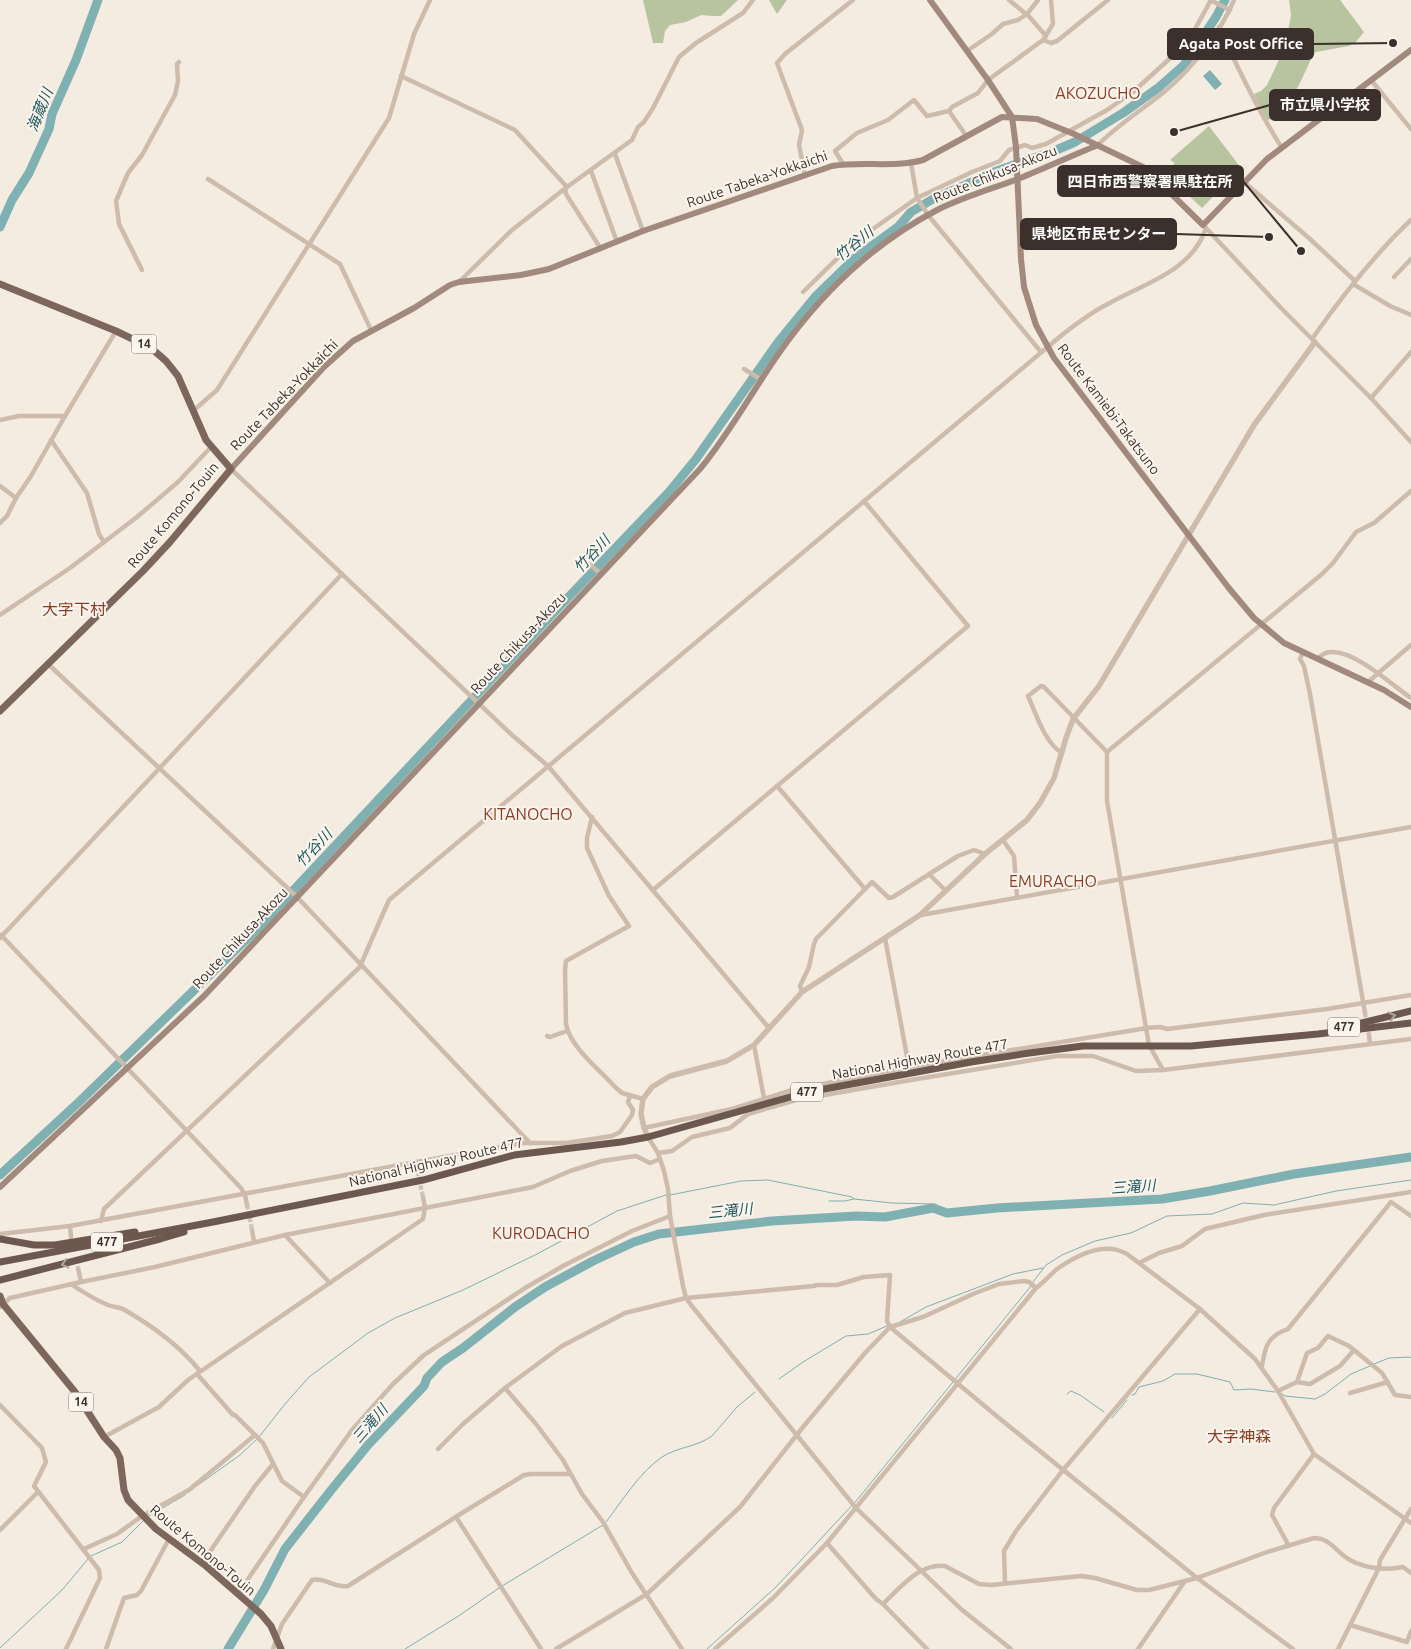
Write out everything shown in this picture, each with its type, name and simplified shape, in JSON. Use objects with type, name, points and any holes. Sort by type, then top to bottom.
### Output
[{"type":"highway","name":"477","points":[[1276,1039],[1347,1027],[1411,1011]]},
{"type":"highway","name":"National Highway Route 477","points":[[0,1262],[423,1180],[514,1155],[648,1137],[772,1101],[909,1070],[1083,1046],[1191,1046],[1276,1039],[1411,1023]]},
{"type":"highway","name":"477","points":[[1318,1034],[1334,1035],[1411,1028]]},
{"type":"highway","points":[[0,1240],[55,1245],[117,1234],[213,1222]]},
{"type":"highway","points":[[2,1280],[160,1239],[213,1222]]},
{"type":"main road","name":"Route Kamiebi-Takatsuno","points":[[930,0],[1012,116],[1018,176],[1024,287],[1033,318],[1048,347],[1066,375],[1242,605],[1261,624],[1284,642],[1302,652],[1368,682],[1411,707]]},
{"type":"main road","points":[[1205,227],[1267,159],[1411,50]]},
{"type":"main road","name":"Route Tabeka-Yokkaichi","points":[[230,469],[324,367],[354,341],[414,308],[450,285],[458,282],[532,274],[558,266],[643,231],[832,166],[843,164],[911,164],[923,160],[1002,117],[1012,116],[1037,119],[1072,133],[1145,168],[1205,227]]},
{"type":"main road","name":"Route Chikusa-Akozu","points":[[0,1187],[204,996],[478,702],[700,469],[713,454],[789,339],[834,286],[886,242],[927,214],[1096,144]]},
{"type":"main road","name":"Route Komono-Touin","points":[[0,284],[116,331],[151,348],[166,361],[178,376],[200,428],[211,447],[230,469],[157,556],[0,711]]},
{"type":"main road","name":"Route Komono-Touin","points":[[0,1296],[1,1304],[75,1392],[104,1437],[116,1450],[120,1458],[124,1490],[128,1500],[144,1518],[202,1563],[261,1614],[271,1626],[281,1649]]},
{"type":"street","points":[[193,411],[217,390],[389,118],[414,34],[430,0]]},
{"type":"street","points":[[458,282],[512,230],[634,138],[638,127],[641,126],[654,108],[679,57],[703,38],[743,13],[753,0]]},
{"type":"street","points":[[805,175],[800,145],[802,130],[777,63],[785,54],[853,0]]},
{"type":"street","points":[[1010,0],[1026,14],[1051,43],[1057,41],[1108,0]]},
{"type":"street","points":[[967,51],[1003,24],[1018,20],[1038,0]]},
{"type":"street","points":[[843,164],[835,151],[843,143],[857,133],[888,120],[914,100],[927,116],[949,111],[952,107],[978,93],[988,80],[1045,38],[1051,29],[1053,21],[1051,0]]},
{"type":"street","points":[[803,292],[853,243],[917,198],[1000,161],[1008,150],[1025,145],[1035,148],[1072,133],[1133,92],[1178,51],[1194,31],[1211,0],[1228,9]]},
{"type":"street","points":[[1096,144],[1167,90],[1190,69],[1219,27],[1234,0]]},
{"type":"street","points":[[1219,27],[1243,80],[1266,124],[1282,148]]},
{"type":"street","points":[[142,270],[119,224],[116,201],[128,173],[142,155],[173,99],[178,81],[177,68],[179,62]]},
{"type":"street","points":[[401,76],[515,130],[566,188],[571,202],[601,249]]},
{"type":"street","points":[[1371,80],[1411,129]]},
{"type":"street","points":[[949,111],[967,136]]},
{"type":"street","points":[[615,154],[643,231]]},
{"type":"street","points":[[911,164],[917,198],[927,214],[1041,352]]},
{"type":"street","points":[[591,171],[617,242]]},
{"type":"street","points":[[208,179],[340,264],[371,330]]},
{"type":"street","points":[[1244,182],[1310,238],[1354,282],[1390,306],[1411,315]]},
{"type":"street","points":[[1011,1649],[961,1609],[855,1507],[686,1298],[670,1217],[668,1189],[660,1159],[644,1128],[641,1114],[643,1099],[652,1087],[670,1076],[727,1061],[754,1045],[802,992],[920,915],[985,854],[1027,820],[1040,803],[1054,778],[1073,719],[1099,686],[1254,425],[1354,282],[1389,241],[1411,220]]},
{"type":"street","points":[[1205,227],[1313,340],[1372,398],[1411,442]]},
{"type":"street","points":[[101,1221],[104,1209],[362,965],[389,900],[1041,352],[1079,322],[1105,305],[1165,276],[1193,252],[1204,235],[1205,227]]},
{"type":"street","points":[[1394,277],[1411,259]]},
{"type":"street","points":[[0,523],[7,516],[116,331]]},
{"type":"street","points":[[1372,398],[1411,352]]},
{"type":"street","points":[[744,369],[762,380]]},
{"type":"street","points":[[0,420],[19,416],[65,416]]},
{"type":"street","points":[[51,440],[87,492],[99,534],[104,542]]},
{"type":"street","points":[[0,615],[70,568],[167,492],[211,447]]},
{"type":"street","points":[[230,469],[548,766],[769,1028]]},
{"type":"street","points":[[0,486],[16,498]]},
{"type":"street","points":[[1107,752],[1322,574],[1333,563],[1356,532],[1374,523],[1411,491]]},
{"type":"street","points":[[653,890],[968,626],[864,501]]},
{"type":"street","points":[[588,562],[600,573]]},
{"type":"street","points":[[247,1205],[245,1194],[1,936],[342,574]]},
{"type":"street","points":[[1368,682],[1411,645]]},
{"type":"street","points":[[1318,658],[1323,653],[1332,651],[1360,661],[1411,698]]},
{"type":"street","points":[[1302,652],[1300,659],[1304,666],[1310,694],[1366,1012]]},
{"type":"street","points":[[48,664],[285,885],[530,1143]]},
{"type":"street","points":[[1062,753],[1051,744],[1043,732],[1028,696],[1038,688],[1044,688],[1107,752],[1107,801],[1149,1045],[1162,1070]]},
{"type":"street","points":[[777,786],[864,889]]},
{"type":"street","points":[[592,817],[587,838],[588,848],[609,896],[629,926],[566,961],[567,1031],[573,1042],[614,1087],[622,1093],[643,1099]]},
{"type":"street","points":[[920,915],[1411,827]]},
{"type":"street","points":[[1003,840],[1014,856],[1017,897]]},
{"type":"street","points":[[802,992],[800,986],[809,967],[816,939],[872,882],[889,898],[958,856],[974,850],[985,854]]},
{"type":"street","points":[[930,874],[946,891]]},
{"type":"street","points":[[885,938],[909,1070]]},
{"type":"street","points":[[644,1128],[732,1109],[792,1090],[1147,1028],[1160,1027],[1167,1029],[1365,1004],[1411,995]]},
{"type":"street","points":[[547,1036],[550,1037],[567,1031]]},
{"type":"street","points":[[1369,1035],[1370,1044]]},
{"type":"street","points":[[658,1154],[672,1151],[692,1137],[730,1128],[748,1114],[796,1100],[1057,1056],[1092,1056],[1136,1071],[1162,1070],[1411,1039]]},
{"type":"street","points":[[754,1045],[764,1098]]},
{"type":"street","points":[[0,1234],[101,1221],[500,1146],[530,1143],[566,1143],[612,1136],[625,1126],[632,1115],[633,1110],[628,1102],[630,1096]]},
{"type":"street","points":[[1,1304],[10,1298],[285,1235],[533,1187],[570,1171],[602,1161],[636,1156],[650,1163],[660,1159]]},
{"type":"street","points":[[416,1162],[418,1174]]},
{"type":"street","points":[[1139,1264],[1160,1253],[1182,1246],[1205,1229],[1264,1215],[1411,1192]]},
{"type":"street","points":[[104,1437],[159,1407],[199,1372],[423,1219],[425,1208],[423,1197]]},
{"type":"street","points":[[1262,1366],[1266,1344],[1279,1332],[1288,1329],[1391,1202],[1411,1216]]},
{"type":"street","points":[[240,1596],[248,1579],[358,1423],[393,1384],[424,1355],[525,1288],[563,1266],[632,1231],[670,1217]]},
{"type":"street","points":[[70,1226],[71,1237]]},
{"type":"street","points":[[252,1230],[254,1242]]},
{"type":"street","points":[[285,1235],[330,1283]]},
{"type":"street","points":[[715,1649],[773,1598],[827,1543],[1036,1287],[1067,1262],[1105,1248],[1121,1251],[1200,1309],[1262,1366],[1278,1390],[1314,1454],[1411,1523]]},
{"type":"street","points":[[78,1268],[81,1282]]},
{"type":"street","points":[[438,1448],[505,1388],[562,1346],[624,1313],[686,1298],[814,1286],[817,1284],[837,1285],[864,1277],[890,1275],[889,1326]]},
{"type":"street","points":[[556,1649],[647,1594],[740,1508],[797,1435],[889,1326],[923,1317],[999,1284],[1024,1281],[1036,1287]]},
{"type":"street","points":[[71,1284],[108,1305],[120,1308],[187,1354],[233,1415],[261,1440],[283,1482],[304,1497]]},
{"type":"street","points":[[1005,1583],[1004,1551],[1007,1543],[1063,1470],[1200,1309]]},
{"type":"street","points":[[889,1326],[1197,1578],[1293,1649]]},
{"type":"street","points":[[1297,1382],[1307,1353],[1318,1348],[1328,1336],[1354,1350],[1382,1373],[1395,1395],[1411,1397]]},
{"type":"street","points":[[1278,1390],[1297,1382],[1310,1384],[1340,1366],[1354,1350]]},
{"type":"street","points":[[1350,1393],[1388,1382]]},
{"type":"street","points":[[1355,1385],[1357,1391]]},
{"type":"street","points":[[505,1388],[536,1424],[563,1460],[582,1494],[604,1524],[632,1573],[682,1649]]},
{"type":"street","points":[[0,1405],[42,1448],[46,1462],[34,1486],[99,1570],[100,1578],[66,1649]]},
{"type":"street","points":[[84,1549],[117,1534],[196,1484],[256,1436]]},
{"type":"street","points":[[1289,1546],[1272,1515],[1274,1508],[1314,1454]]},
{"type":"street","points":[[202,1563],[255,1486],[273,1464]]},
{"type":"street","points":[[273,1649],[282,1624],[312,1580],[320,1580],[337,1587],[348,1586],[524,1475],[570,1474]]},
{"type":"street","points":[[0,1530],[38,1492]]},
{"type":"street","points":[[1338,1649],[1379,1568],[1380,1560],[1411,1509]]},
{"type":"street","points":[[456,1517],[541,1649]]},
{"type":"street","points":[[883,1604],[920,1571],[940,1565],[979,1584],[1081,1576],[1138,1590],[1149,1590],[1197,1578],[1314,1538],[1328,1542],[1345,1557],[1356,1562],[1379,1568],[1394,1569],[1403,1567],[1411,1573]]},
{"type":"street","points":[[106,1649],[124,1598],[137,1595],[141,1591],[169,1539]]},
{"type":"street","points":[[827,1543],[876,1599],[927,1649]]},
{"type":"street","points":[[1138,1649],[1184,1581]]},
{"type":"street","points":[[1350,1625],[1407,1642],[1411,1631]]},
{"type":"green space","points":[[643,0],[738,0],[721,16],[701,15],[686,22],[670,25],[665,31],[663,43],[653,43]]},
{"type":"green space","points":[[769,0],[787,0],[777,14]]},
{"type":"green space","points":[[1289,0],[1340,0],[1364,32],[1356,42],[1349,46],[1316,52],[1282,113],[1266,121],[1254,94],[1261,91],[1267,85],[1285,47],[1291,15]]},
{"type":"green space","points":[[1209,126],[1241,168],[1202,208],[1164,173],[1175,163],[1170,160]]},
{"type":"water","points":[[1210,70],[1222,84],[1215,90],[1203,76]]},
{"type":"waterway","name":"海蔵川","points":[[0,227],[12,200],[29,173],[49,129],[52,114],[76,60],[98,0]]},
{"type":"waterway","name":"竹谷川","points":[[0,1175],[79,1102],[259,927],[669,492],[696,459],[779,341],[815,297],[854,259],[898,227],[911,212],[933,199],[994,172],[1075,142],[1123,113],[1158,88],[1184,65],[1225,0]]},
{"type":"waterway","name":"三滝川","points":[[228,1649],[264,1590],[285,1549],[368,1445],[424,1386],[427,1378],[442,1362],[545,1287],[593,1261],[634,1242],[659,1234],[772,1221],[856,1216],[885,1217],[933,1208],[947,1213],[997,1208],[1162,1199],[1294,1174],[1411,1157]]},
{"type":"waterway","points":[[670,1195],[741,1181],[768,1180],[852,1197],[854,1199],[892,1203],[935,1204],[947,1213]]},
{"type":"waterway","points":[[1033,1282],[1046,1265],[1062,1255],[1095,1241],[1131,1233],[1167,1216],[1212,1214],[1243,1203],[1274,1205],[1336,1191],[1411,1180]]},
{"type":"waterway","points":[[259,1437],[309,1377],[368,1333],[395,1318],[463,1290],[537,1254],[617,1211],[666,1195]]},
{"type":"waterway","points":[[829,1201],[854,1199]]},
{"type":"waterway","points":[[900,1322],[926,1307],[1013,1274],[1043,1268]]},
{"type":"waterway","points":[[707,1649],[776,1587],[857,1500],[1031,1286]]},
{"type":"waterway","points":[[779,1379],[846,1336],[868,1334],[887,1326]]},
{"type":"waterway","points":[[1374,1364],[1389,1358],[1411,1358]]},
{"type":"waterway","points":[[1283,1394],[1285,1396],[1315,1399],[1325,1394],[1351,1374],[1370,1366]]},
{"type":"waterway","points":[[1132,1395],[1135,1394],[1139,1387],[1163,1381],[1175,1374],[1197,1374],[1230,1382],[1234,1390],[1251,1389],[1275,1392]]},
{"type":"waterway","points":[[1067,1394],[1071,1391],[1080,1395],[1104,1412]]},
{"type":"waterway","points":[[606,1522],[632,1487],[654,1463],[674,1451],[700,1443],[712,1436],[737,1407],[755,1392]]},
{"type":"waterway","points":[[1112,1418],[1127,1400]]},
{"type":"waterway","points":[[198,1485],[240,1455],[256,1440]]},
{"type":"waterway","points":[[147,1517],[185,1495]]},
{"type":"waterway","points":[[91,1556],[122,1542],[143,1521]]},
{"type":"waterway","points":[[502,1586],[603,1525]]},
{"type":"waterway","points":[[0,1648],[62,1590],[88,1559]]},
{"type":"waterway","points":[[405,1649],[499,1588]]},
{"type":"tunnel","points":[[1365,1013],[1369,1035]]},
{"type":"tunnel","points":[[419,1179],[423,1197]]},
{"type":"tunnel","points":[[247,1205],[252,1230]]},
{"type":"place","name":"Agata Post Office","points":[[1393,43]]},
{"type":"place","name":"市立県小学校","points":[[1174,132]]},
{"type":"place","name":"県地区市民センター","points":[[1269,237]]},
{"type":"place","name":"四日市西警察署県駐在所","points":[[1301,251]]},
{"type":"district","name":"AKOZUCHO","points":[[1098,93]]},
{"type":"district","name":"大字下村","points":[[74,609]]},
{"type":"district","name":"KITANOCHO","points":[[528,814]]},
{"type":"district","name":"EMURACHO","points":[[1053,881]]},
{"type":"district","name":"KURODACHO","points":[[541,1233]]},
{"type":"district","name":"大字神森","points":[[1239,1436]]}]
